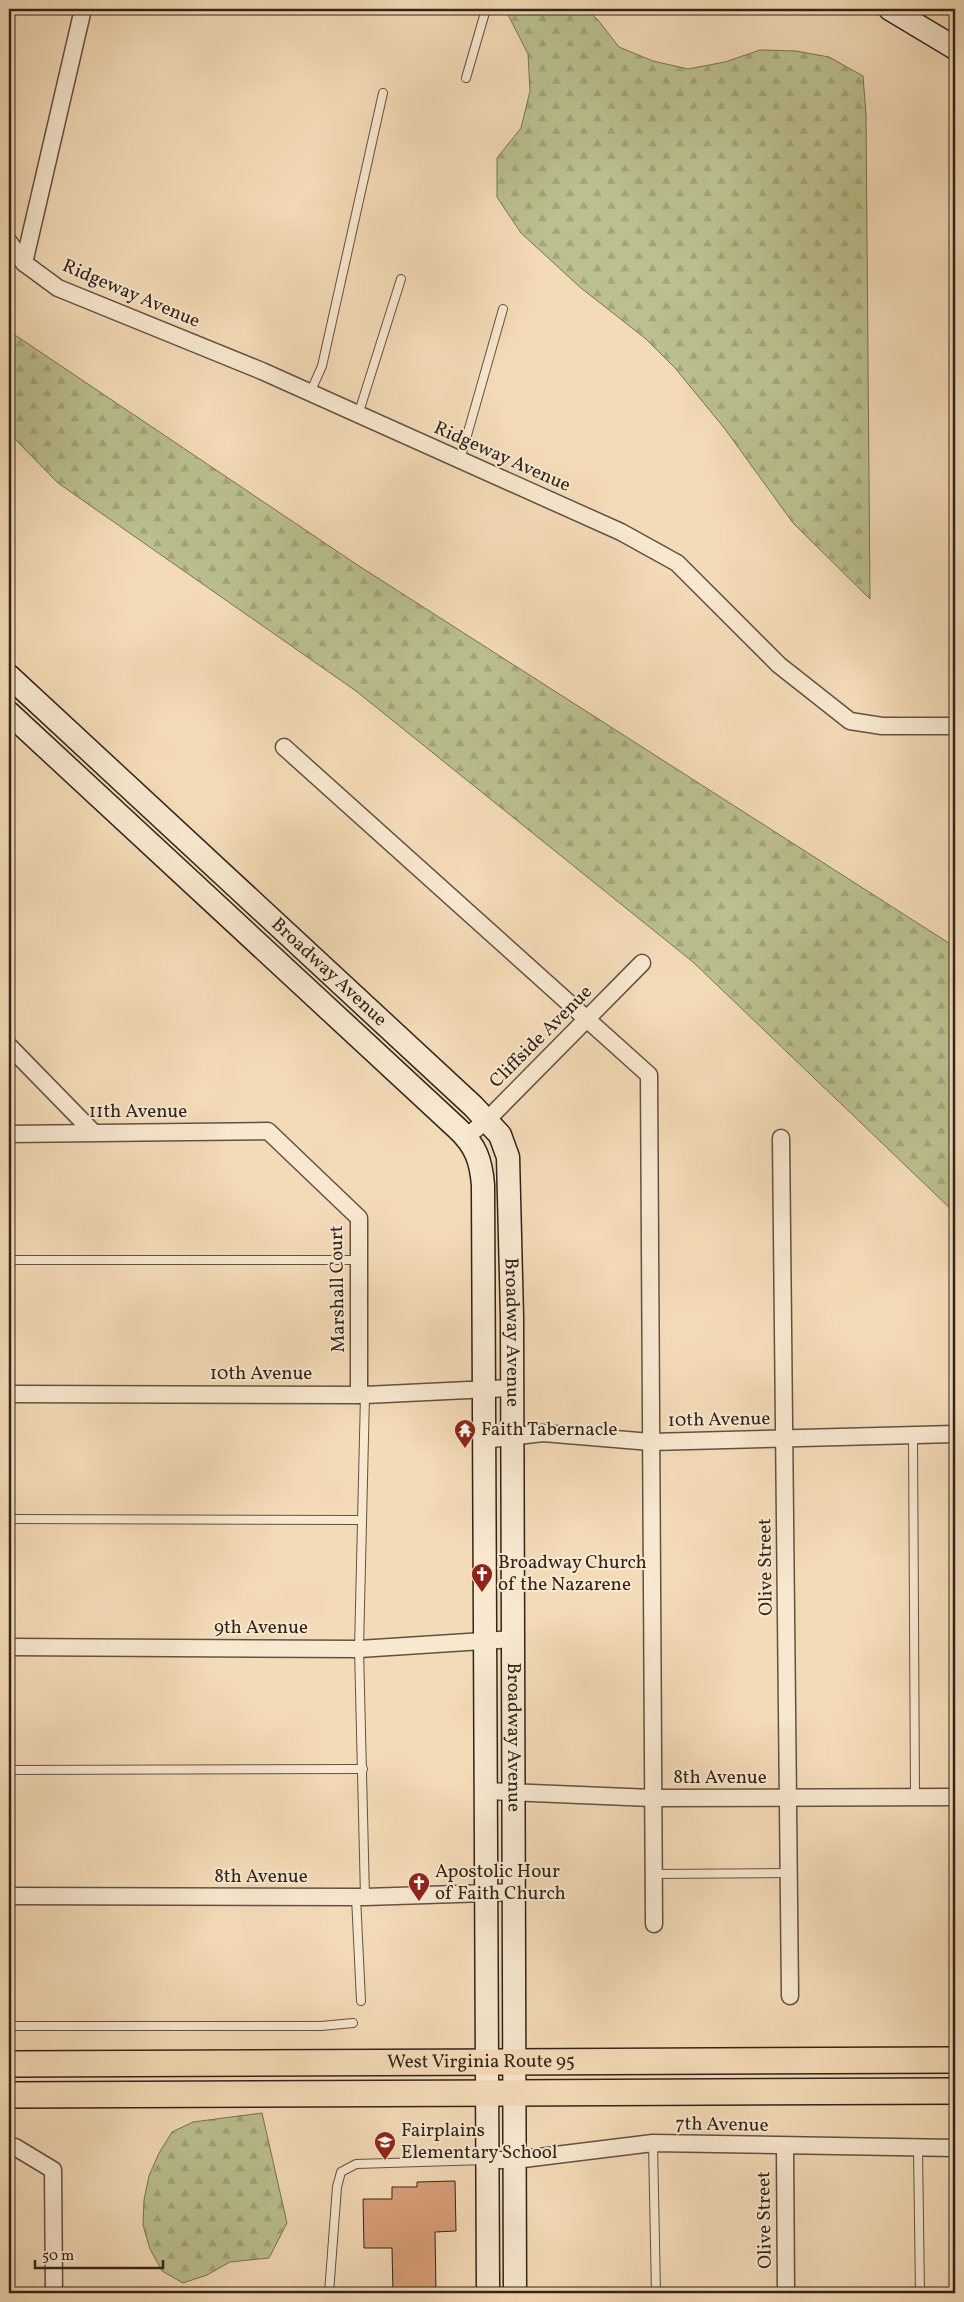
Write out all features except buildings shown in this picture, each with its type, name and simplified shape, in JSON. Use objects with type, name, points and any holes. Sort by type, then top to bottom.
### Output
[{"type":"main road","points":[[890,9],[955,48]]},
{"type":"main road","name":"Broadway Avenue","points":[[9,676],[487,1120],[505,1145],[510,1172],[512,1388],[515,2293]]},
{"type":"main road","name":"Broadway Avenue","points":[[9,713],[466,1136],[480,1159],[483,1185],[488,2293]]},
{"type":"main road","name":"West Virginia Route 95","points":[[9,2064],[955,2060]]},
{"type":"main road","name":"West Virginia Route 95","points":[[9,2095],[955,2092]]},
{"type":"street","points":[[24,263],[83,9]]},
{"type":"street","name":"Ridgeway Avenue","points":[[9,242],[24,263],[58,288],[310,393],[621,532],[677,563],[780,664],[850,721],[882,726],[955,726]]},
{"type":"street","points":[[284,747],[649,1076],[654,1924]]},
{"type":"street","name":"Cliffside Avenue","points":[[466,1136],[487,1120],[642,963]]},
{"type":"street","points":[[9,1046],[93,1132]]},
{"type":"street","name":"11th Avenue","points":[[9,1134],[268,1131]]},
{"type":"street","name":"Marshall Court","points":[[268,1131],[359,1218],[362,1395]]},
{"type":"street","name":"Olive Street","points":[[781,1138],[790,1996]]},
{"type":"street","name":"10th Avenue","points":[[9,1394],[362,1395],[512,1388]]},
{"type":"street","name":"10th Avenue","points":[[484,1440],[543,1433],[650,1442],[955,1434]]},
{"type":"street","name":"9th Avenue","points":[[9,1647],[359,1649],[513,1639]]},
{"type":"street","name":"8th Avenue","points":[[486,1791],[652,1798],[955,1797]]},
{"type":"street","name":"8th Avenue","points":[[9,1896],[360,1897],[514,1892]]},
{"type":"street","name":"7th Avenue","points":[[488,2160],[515,2160],[653,2143],[918,2149],[955,2148]]},
{"type":"street","name":"Olive Street","points":[[785,2146],[786,2293]]},
{"type":"street","points":[[9,2147],[15,2147],[53,2170],[54,2293]]},
{"type":"lane","points":[[466,78],[486,9]]},
{"type":"lane","points":[[310,393],[322,366],[383,93]]},
{"type":"lane","points":[[358,415],[401,280]]},
{"type":"lane","points":[[460,460],[503,308]]},
{"type":"lane","points":[[9,1260],[359,1260]]},
{"type":"lane","points":[[361,2001],[360,1897],[363,1769],[359,1649],[362,1395]]},
{"type":"lane","points":[[914,1435],[915,1797]]},
{"type":"lane","points":[[9,1519],[362,1520]]},
{"type":"lane","points":[[9,1770],[363,1769]]},
{"type":"lane","points":[[653,1874],[789,1873]]},
{"type":"lane","points":[[9,2026],[322,2026],[353,2022]]},
{"type":"lane","points":[[653,2143],[656,2293]]},
{"type":"lane","points":[[918,2149],[920,2293]]},
{"type":"lane","points":[[329,2293],[337,2187],[341,2172],[356,2164],[488,2160]]},
{"type":"green space","points":[[505,9],[586,9],[598,20],[619,47],[653,61],[688,69],[725,62],[760,50],[796,51],[829,57],[863,76],[866,114],[870,599],[793,523],[725,429],[675,368],[646,339],[581,288],[521,233],[497,197],[497,158],[521,128],[530,91],[528,54]]},
{"type":"green space","points":[[9,331],[359,566],[955,947],[955,1213],[693,962],[356,691],[58,483],[9,433]]},
{"type":"green space","points":[[262,2113],[287,2223],[269,2258],[230,2262],[207,2275],[183,2283],[162,2271],[150,2249],[143,2225],[144,2200],[149,2176],[159,2153],[172,2132],[193,2122]]},
{"type":"place","name":"Faith Tabernacle","points":[[465,1449]]},
{"type":"place","name":"Broadway Church of the Nazarene","points":[[482,1593]]},
{"type":"place","name":"Apostolic Hour of Faith Church","points":[[419,1902]]},
{"type":"place","name":"Fairplains Elementary School","points":[[385,2161]]}]
